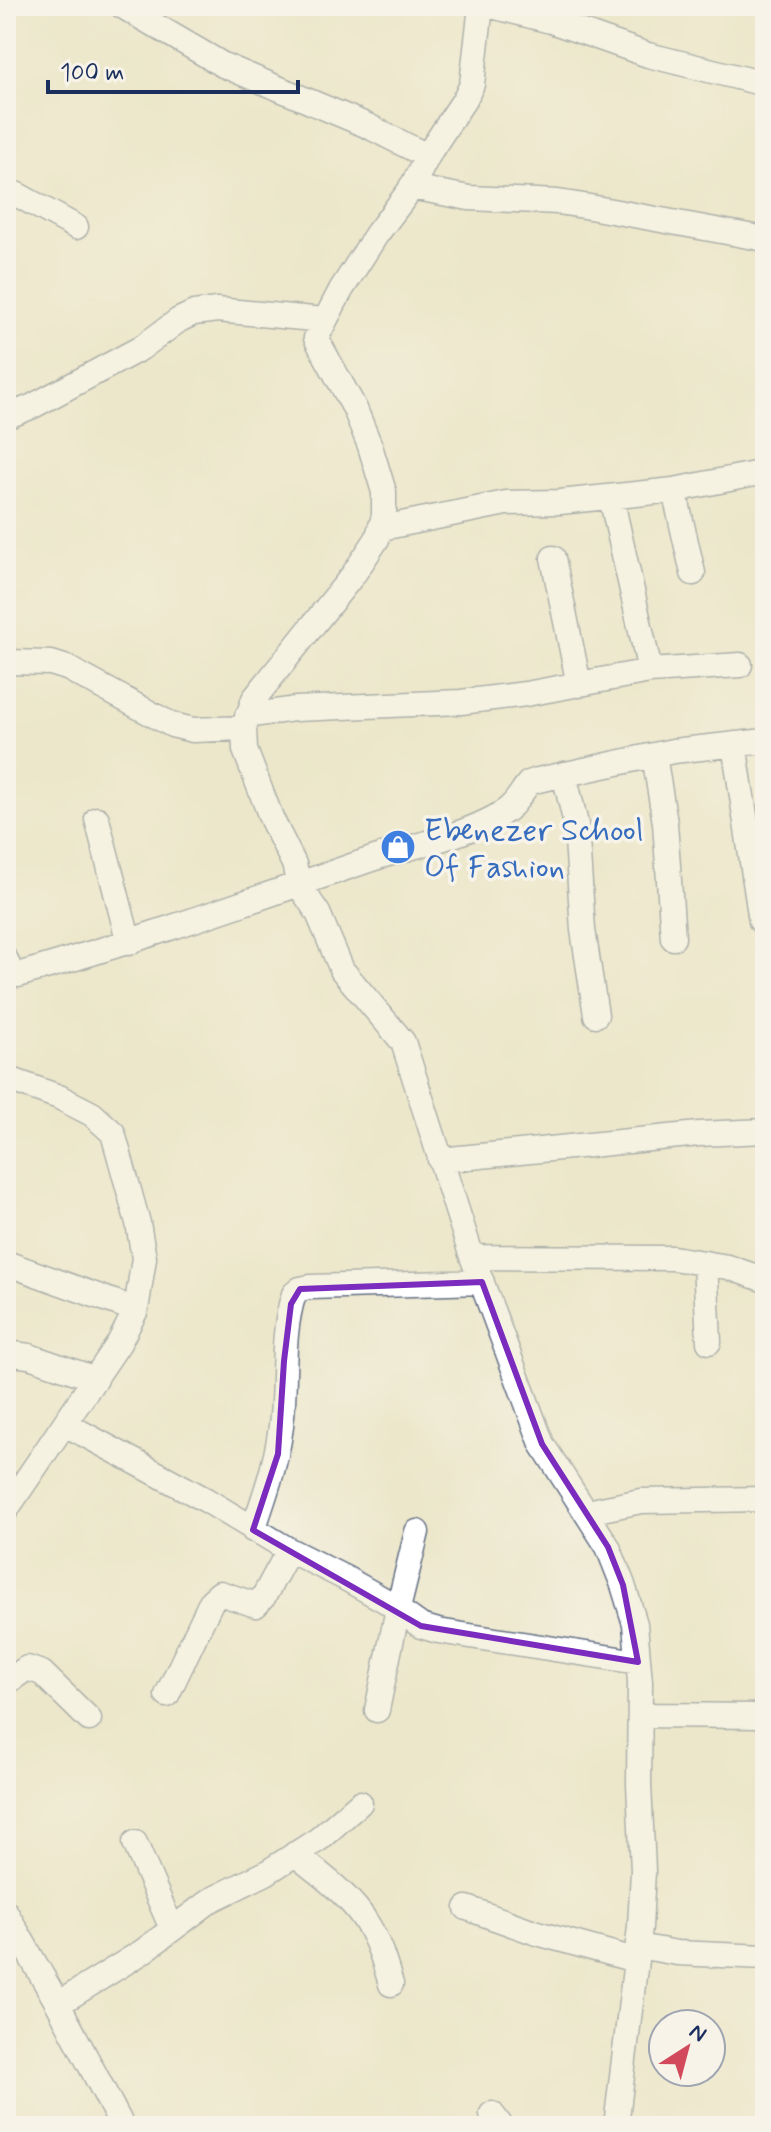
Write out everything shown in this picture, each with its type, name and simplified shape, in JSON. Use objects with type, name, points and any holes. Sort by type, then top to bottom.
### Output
[{"type":"street","points":[[122,6],[223,65],[368,126],[427,156]]},
{"type":"street","points":[[481,6],[472,84],[411,187],[376,235],[316,338],[317,345],[355,409],[370,446],[384,492],[382,528],[353,575],[254,699],[245,722],[245,750],[272,820],[294,864],[299,885],[318,913],[342,970],[403,1042],[473,1257],[538,1435],[608,1547],[635,1624],[643,1871],[616,2126]]},
{"type":"street","points":[[492,6],[541,18],[648,55],[765,84]]},
{"type":"street","points":[[411,187],[469,198],[558,202],[765,239]]},
{"type":"street","points":[[6,191],[76,227]]},
{"type":"street","points":[[6,417],[33,406],[141,348],[179,320],[194,313],[217,310],[324,320]]},
{"type":"street","points":[[382,528],[506,503],[560,502],[674,490],[765,472]]},
{"type":"street","points":[[674,490],[693,573]]},
{"type":"street","points":[[611,497],[650,671]]},
{"type":"street","points":[[553,558],[579,685]]},
{"type":"street","points":[[6,662],[51,663],[67,668],[172,725],[193,730],[245,722],[295,709],[461,702],[650,671],[740,665]]},
{"type":"street","points":[[6,960],[11,973],[18,975],[129,943],[369,860],[479,826],[515,804],[529,783],[654,755],[765,741]]},
{"type":"street","points":[[734,744],[761,921]]},
{"type":"street","points":[[654,755],[665,823],[673,938]]},
{"type":"street","points":[[564,774],[576,824],[583,930],[596,1015]]},
{"type":"street","points":[[97,819],[129,943]]},
{"type":"street","points":[[6,1078],[59,1097],[92,1114],[113,1133],[138,1223],[144,1258],[136,1310],[119,1343],[6,1510]]},
{"type":"street","points":[[440,1160],[699,1134],[765,1131]]},
{"type":"street","points":[[473,1257],[673,1258],[728,1267],[765,1280]]},
{"type":"street","points":[[6,1263],[136,1310]]},
{"type":"street","points":[[705,1263],[709,1342]]},
{"type":"street","points":[[253,1530],[278,1454],[284,1361],[294,1294],[310,1287],[482,1282]]},
{"type":"street","points":[[6,1353],[29,1356],[96,1379]]},
{"type":"street","points":[[65,1424],[206,1500],[289,1550],[345,1578],[421,1626],[638,1662]]},
{"type":"street","points":[[587,1512],[641,1501],[765,1499]]},
{"type":"street","points":[[377,1710],[417,1532]]},
{"type":"street","points":[[167,1695],[212,1600],[220,1593],[256,1605],[289,1550]]},
{"type":"street","points":[[6,1683],[27,1668],[42,1673],[89,1719]]},
{"type":"street","points":[[640,1715],[765,1716]]},
{"type":"street","points":[[58,2004],[142,1952],[211,1900],[266,1873],[295,1854],[334,1828],[360,1803]]},
{"type":"street","points":[[135,1843],[172,1929]]},
{"type":"street","points":[[295,1854],[329,1881],[364,1918],[391,1984]]},
{"type":"street","points":[[467,1908],[537,1933],[636,1953],[765,1957]]},
{"type":"street","points":[[6,1913],[58,2004],[112,2124]]},
{"type":"highlighted area","points":[[482,1282],[542,1444],[608,1547],[623,1585],[638,1662],[421,1626],[253,1530],[278,1454],[291,1304],[300,1289]]},
{"type":"place","name":"Ebenezer School Of Fashion","points":[[398,847]]}]
